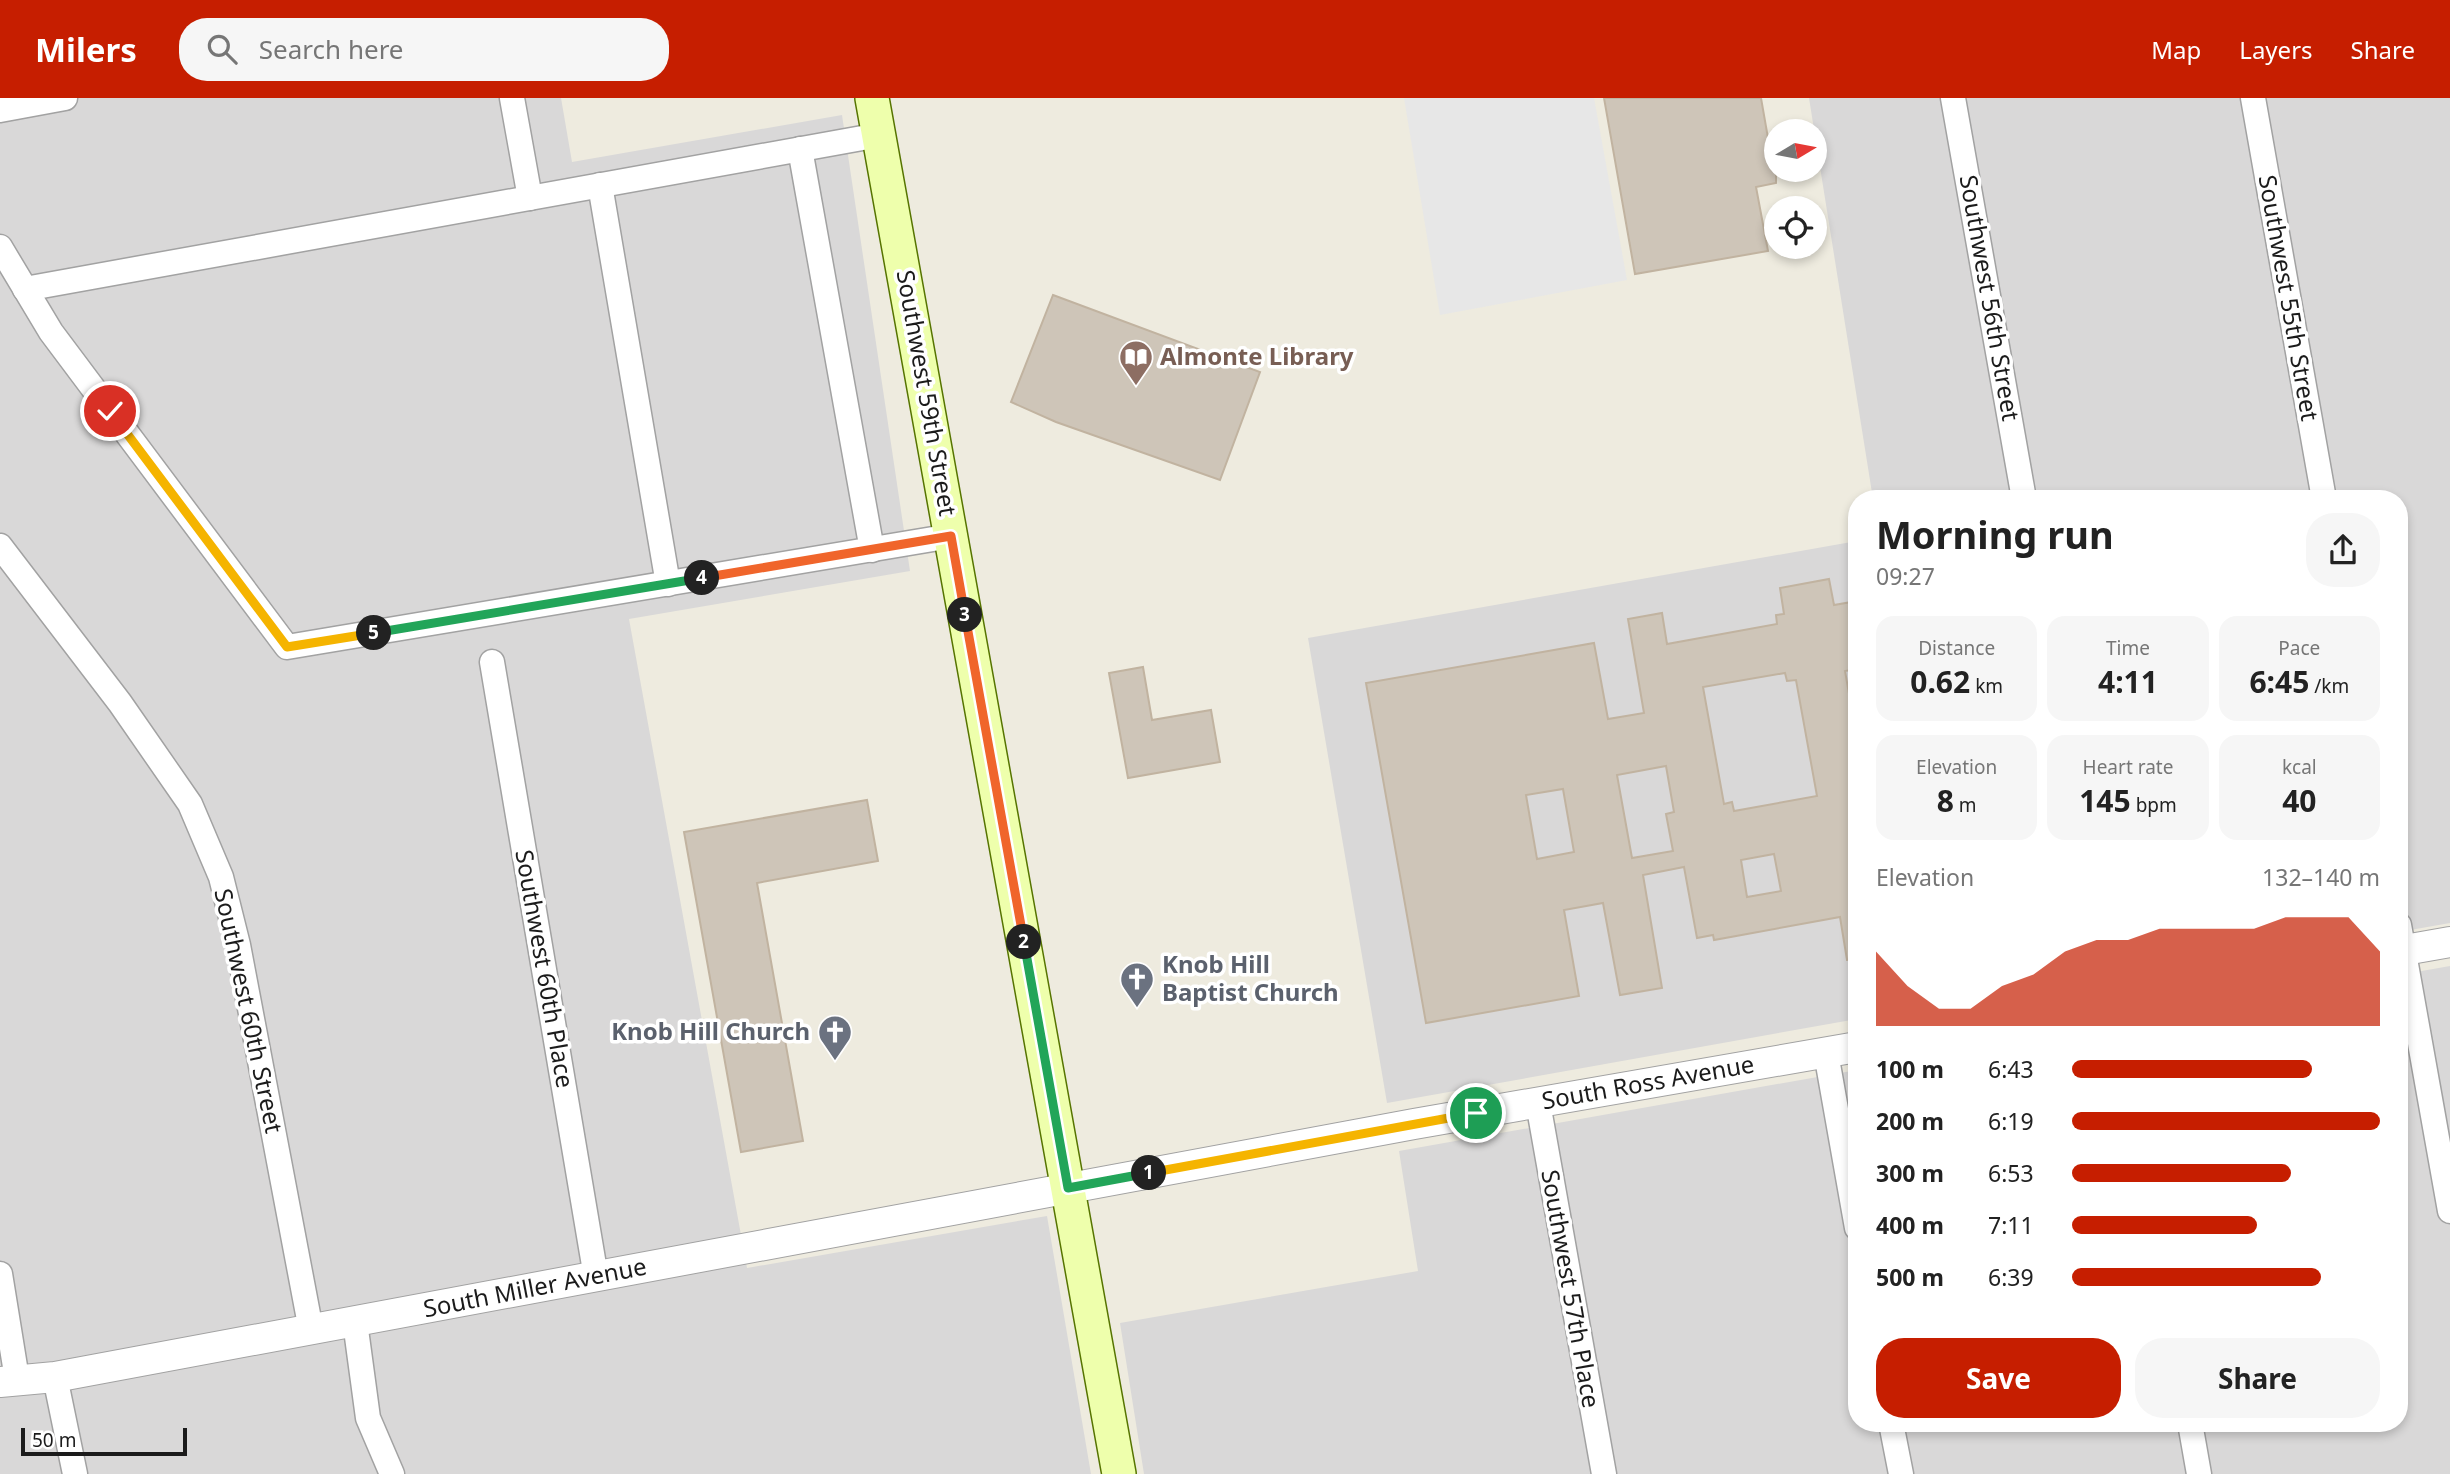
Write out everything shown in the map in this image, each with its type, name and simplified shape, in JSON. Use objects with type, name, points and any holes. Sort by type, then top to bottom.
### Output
[{"type":"main road","name":"Southwest 59th Street","points":[[872,98],[1119,1474]]},
{"type":"street","points":[[0,110],[65,98]]},
{"type":"street","points":[[512,98],[530,198]]},
{"type":"street","name":"Southwest 56th Street","points":[[1953,98],[2022,490]]},
{"type":"street","name":"Southwest 55th Street","points":[[2253,98],[2322,490]]},
{"type":"street","points":[[25,289],[879,135]]},
{"type":"street","points":[[800,149],[872,550]]},
{"type":"street","points":[[600,185],[668,584]]},
{"type":"street","points":[[0,247],[51,332],[287,647],[951,536]]},
{"type":"street","name":"Southwest 60th Street","points":[[0,546],[120,703],[190,804],[221,877],[238,945],[311,1330]]},
{"type":"street","name":"Southwest 60th Place","points":[[492,662],[596,1277]]},
{"type":"street","points":[[2408,942],[2450,942]]},
{"type":"street","points":[[2408,980],[2450,1211]]},
{"type":"street","name":"South Ross Avenue","points":[[1068,1188],[1848,1049]]},
{"type":"street","points":[[1826,1053],[1848,1177]]},
{"type":"street","name":"Southwest 57th Place","points":[[1538,1103],[1604,1474]]},
{"type":"street","name":"South Miller Avenue","points":[[8,1380],[55,1377],[1068,1188]]},
{"type":"street","points":[[0,1274],[8,1380]]},
{"type":"street","points":[[355,1322],[368,1418],[392,1474]]},
{"type":"street","points":[[55,1377],[75,1474]]},
{"type":"street","points":[[1893,1432],[1901,1474]]},
{"type":"street","points":[[2192,1432],[2199,1474]]},
{"type":"shaded area","points":[[0,98],[561,98],[572,162],[842,115],[910,571],[629,619],[747,1268],[1047,1216],[1091,1474],[0,1474]]},
{"type":"shaded area","points":[[1404,98],[1594,98],[1627,280],[1440,315]]},
{"type":"shaded area","points":[[1809,98],[2450,98],[2450,923],[2408,930],[2408,490],[1872,490],[1827,211],[1827,196],[1825,196],[1822,182],[1827,182],[1827,119],[1812,119]]},
{"type":"shaded area","points":[[1848,543],[1848,1021],[1387,1103],[1308,638]]},
{"type":"shaded area","points":[[2450,966],[2450,1474],[1144,1474],[1120,1323],[1418,1271],[1399,1151],[1848,1072],[1848,1432],[2408,1432],[2408,973]]},
{"type":"building","points":[[1604,98],[1761,98],[1765,119],[1764,182],[1776,182],[1756,187],[1764,230],[1764,252],[1635,274]]},
{"type":"building","name":"Almonte Library","points":[[1053,295],[1260,372],[1220,480],[1056,422],[1011,402]]},
{"type":"building","points":[[1829,579],[1834,605],[1848,603],[1848,670],[1845,671],[1848,688],[1848,960],[1840,917],[1714,940],[1713,935],[1697,938],[1684,867],[1643,875],[1662,988],[1620,995],[1603,903],[1564,910],[1579,996],[1426,1023],[1366,683],[1594,643],[1608,719],[1644,713],[1628,619],[1662,613],[1667,644],[1777,624],[1776,615],[1784,614],[1780,588]],"holes":[[[1785,673],[1787,681],[1796,680],[1817,796],[1734,811],[1732,802],[1724,804],[1703,687]],[[1666,766],[1674,812],[1666,814],[1673,851],[1632,858],[1617,775]],[[1563,789],[1574,852],[1537,859],[1526,795]],[[1774,854],[1781,891],[1747,897],[1741,860]]]},
{"type":"building","points":[[1143,667],[1152,720],[1211,710],[1220,762],[1128,778],[1109,673]]},
{"type":"building","points":[[867,800],[878,861],[757,883],[803,1141],[741,1152],[684,832]]},
{"type":"place","name":"Almonte Library","points":[[1136,387]]},
{"type":"place","name":"Knob Hill Baptist Church","points":[[1137,1009]]},
{"type":"place","name":"Knob Hill Church","points":[[835,1062]]},
{"type":"route","points":[[110,411],[287,647],[951,536],[1068,1188],[1476,1113]]}]
